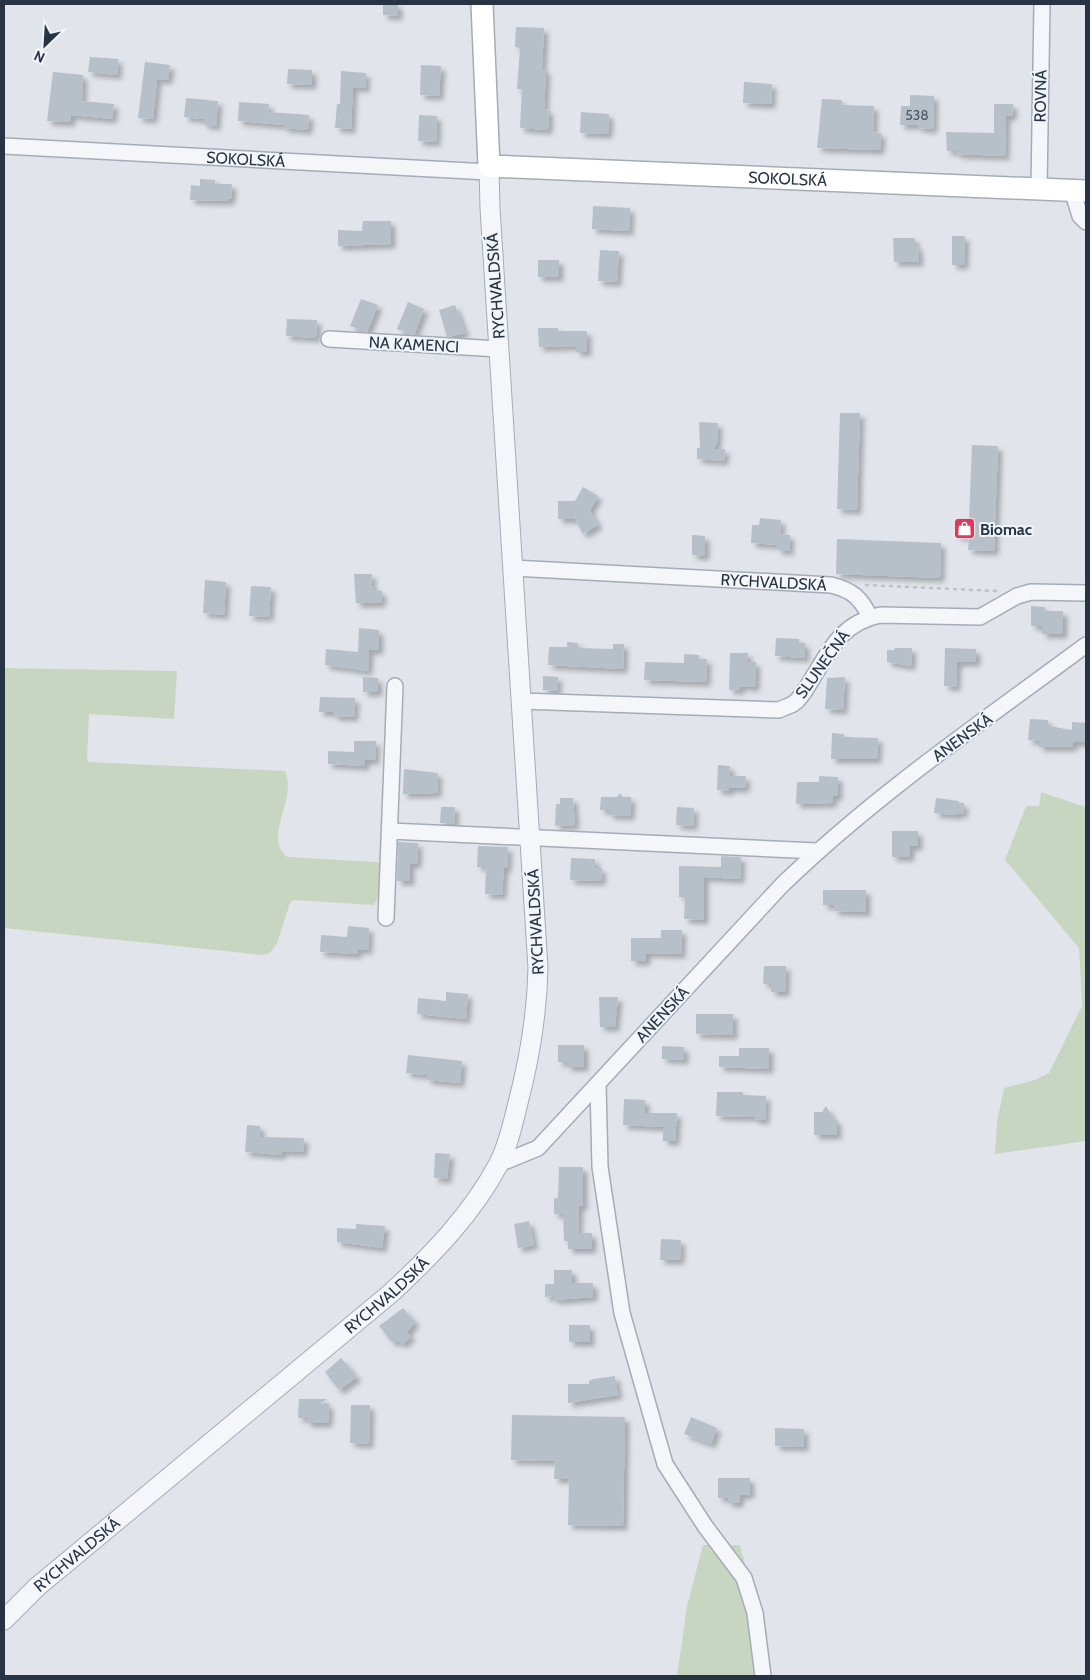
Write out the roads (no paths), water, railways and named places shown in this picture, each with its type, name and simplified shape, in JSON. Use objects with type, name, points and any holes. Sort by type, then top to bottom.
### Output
[{"type":"main road","name":"RYCHVALDSKÁ","points":[[482,4],[489,169]]},
{"type":"main road","name":"SOKOLSKÁ","points":[[489,169],[1079,190]]},
{"type":"street","name":"ROVNÁ","points":[[1039,188],[1042,4]]},
{"type":"street","name":"SOKOLSKÁ","points":[[4,146],[489,169]]},
{"type":"street","name":"RYCHVALDSKÁ","points":[[4,1620],[38,1587],[391,1293],[423,1264],[456,1225],[499,1164],[514,1121],[530,1058],[536,1016],[538,968],[489,169]]},
{"type":"street","points":[[1079,190],[1077,210],[1086,222]]},
{"type":"street","name":"NA KAMENCI","points":[[329,339],[499,349]]},
{"type":"street","name":"RYCHVALDSKÁ","points":[[514,568],[813,583],[846,588],[857,595],[870,617]]},
{"type":"street","name":"SLUNEČNÁ","points":[[522,701],[779,710],[793,704],[804,692],[829,651],[843,632],[854,623],[880,615],[980,617],[1017,596],[1031,592],[1086,593]]},
{"type":"street","name":"ANENSKÁ","points":[[499,1164],[538,1148],[782,885],[817,851],[920,767],[1086,646]]},
{"type":"street","points":[[386,918],[395,686]]},
{"type":"street","points":[[390,831],[817,851]]},
{"type":"street","points":[[598,1084],[600,1167],[622,1313],[665,1464],[705,1526],[744,1578],[755,1613],[763,1676]]},
{"type":"place","name":"Biomac","points":[[964,529]]}]
